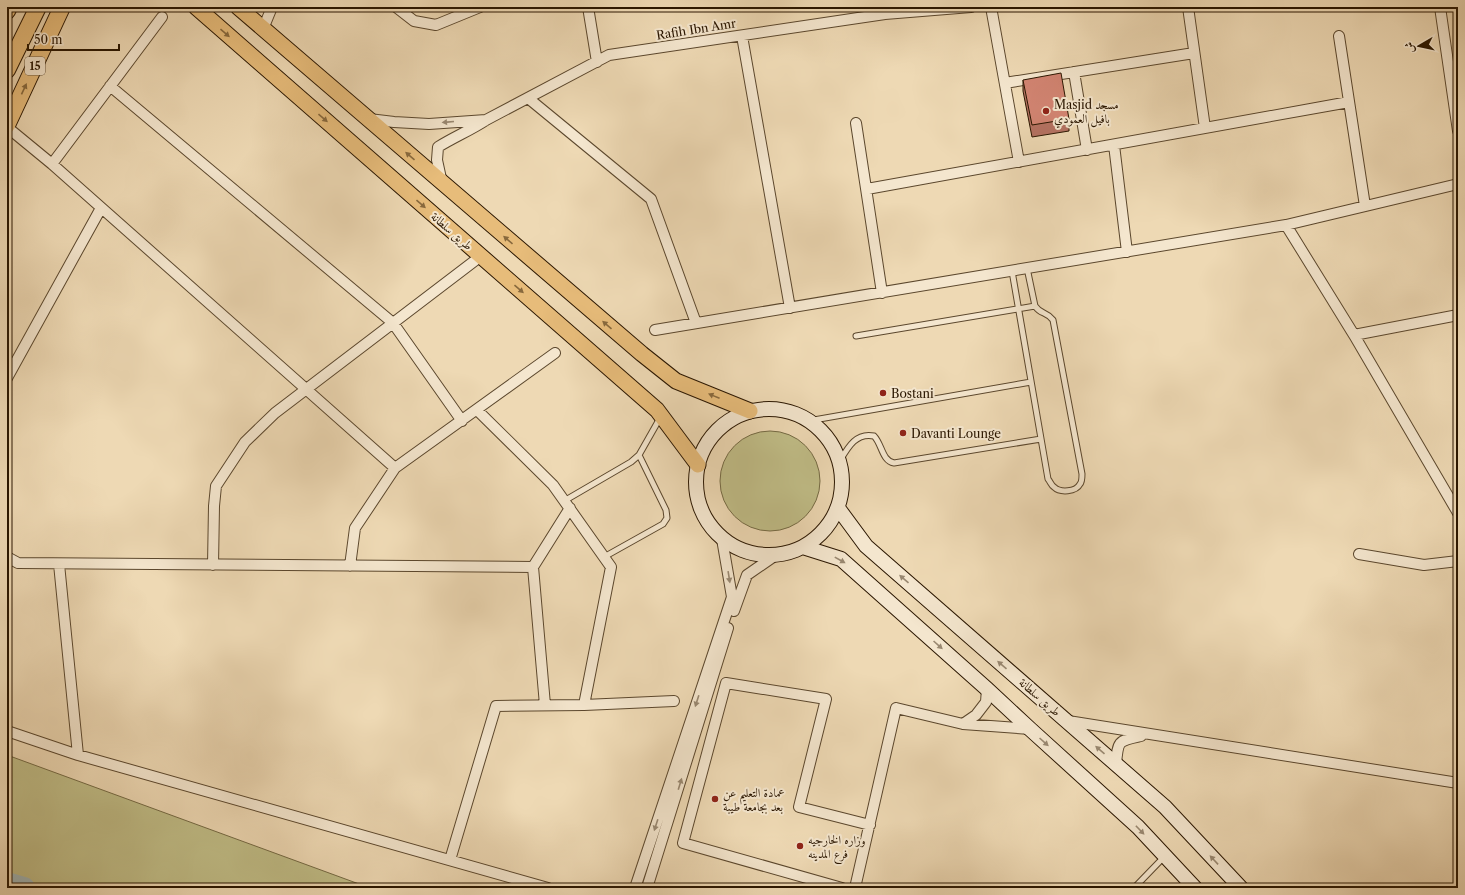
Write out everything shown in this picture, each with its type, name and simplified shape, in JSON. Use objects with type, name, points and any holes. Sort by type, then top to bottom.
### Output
[{"type":"highway","points":[[7,11],[9,7]]},
{"type":"highway","points":[[7,70],[38,7]]},
{"type":"highway","name":"15","points":[[7,126],[62,7]]},
{"type":"main road","name":"طريق سلطانة","points":[[196,7],[657,410],[698,465]]},
{"type":"main road","points":[[238,7],[642,354],[676,381],[750,411]]},
{"type":"main road","points":[[776,408],[800,415],[808,421],[819,428],[832,444],[842,478],[838,508],[823,532],[803,547],[776,555],[748,552],[722,539],[708,523],[699,505],[696,485],[698,465],[709,440],[727,422],[750,411],[776,408]]},
{"type":"main road","name":"طريق سلطانة","points":[[838,508],[866,546],[1165,807],[1241,888]]},
{"type":"main road","points":[[803,547],[841,559],[987,689],[1138,827],[1195,888]]},
{"type":"street","points":[[263,29],[272,7]]},
{"type":"street","points":[[396,7],[414,22],[436,25],[480,7]]},
{"type":"street","points":[[588,7],[597,62]]},
{"type":"street","name":"Rafih Ibn Amr","points":[[442,183],[437,160],[438,147],[609,55],[742,36],[884,10],[971,7]]},
{"type":"street","points":[[991,7],[1019,162]]},
{"type":"street","points":[[1188,7],[1205,128]]},
{"type":"street","points":[[1440,7],[1458,131]]},
{"type":"street","points":[[52,164],[162,17]]},
{"type":"street","points":[[742,36],[790,308]]},
{"type":"street","points":[[1339,36],[1365,206]]},
{"type":"street","points":[[1005,83],[1194,53]]},
{"type":"street","points":[[1074,72],[1087,150]]},
{"type":"street","points":[[110,86],[392,323],[462,420]]},
{"type":"street","points":[[528,98],[651,199],[696,323]]},
{"type":"street","points":[[867,189],[1349,102]]},
{"type":"street","points":[[366,118],[394,122],[429,124],[486,120]]},
{"type":"street","points":[[856,123],[882,292]]},
{"type":"street","points":[[7,126],[52,164],[395,468]]},
{"type":"street","points":[[1114,145],[1127,252]]},
{"type":"street","points":[[655,330],[1286,225],[1458,184]]},
{"type":"street","points":[[7,378],[101,208]]},
{"type":"street","points":[[1286,225],[1354,335],[1458,513]]},
{"type":"street","points":[[213,565],[214,506],[216,486],[245,442],[275,413],[481,256]]},
{"type":"street","points":[[1354,335],[1458,315]]},
{"type":"street","points":[[350,566],[355,528],[395,468],[555,353]]},
{"type":"street","points":[[477,410],[553,485],[611,567],[584,705]]},
{"type":"street","points":[[545,705],[533,567],[567,505]]},
{"type":"street","points":[[635,888],[732,597],[722,539]]},
{"type":"street","points":[[1359,554],[1424,564],[1458,561]]},
{"type":"street","points":[[647,888],[733,613],[747,575],[776,555]]},
{"type":"street","points":[[7,557],[18,563],[59,564],[533,567]]},
{"type":"street","points":[[59,564],[78,756]]},
{"type":"street","points":[[842,888],[683,843],[726,683],[826,699],[799,807],[870,825]]},
{"type":"street","points":[[963,724],[976,715],[986,702],[987,689]]},
{"type":"street","points":[[450,860],[496,706],[584,705],[674,701]]},
{"type":"street","points":[[856,888],[896,708],[963,724],[1030,729]]},
{"type":"street","points":[[1068,722],[1458,783]]},
{"type":"street","points":[[7,731],[78,756],[548,888]]},
{"type":"street","points":[[1116,764],[1117,746],[1123,740],[1146,734]]},
{"type":"lane","points":[[1012,271],[1048,479],[1054,488],[1063,491],[1075,489],[1080,484],[1082,474],[1053,320],[1049,315],[1038,311],[1035,306],[1027,268]]},
{"type":"lane","points":[[856,336],[1035,306]]},
{"type":"lane","points":[[808,421],[1032,382]]},
{"type":"lane","points":[[567,505],[639,455],[661,416]]},
{"type":"lane","points":[[838,464],[856,438],[864,435],[874,436],[879,441],[885,458],[894,463],[1041,439]]},
{"type":"lane","points":[[604,557],[663,524],[668,518],[666,510],[639,455]]},
{"type":"lane","points":[[1134,888],[1165,856]]},
{"type":"shaded area","points":[[770,431],[789,434],[806,445],[817,462],[820,481],[817,500],[806,517],[789,528],[770,531],[751,528],[734,517],[723,500],[720,481],[723,462],[734,445],[751,434]]},
{"type":"shaded area","points":[[7,755],[370,888],[7,888]]},
{"type":"building","name":"Masjid مسجد بافيل العمودي","points":[[1061,73],[1069,119],[1032,125],[1023,80]]},
{"type":"waterway","points":[[7,883],[24,888]]},
{"type":"place","name":"Masjid مسجد بافيل العمودي","points":[[1046,111]]},
{"type":"place","name":"Bostani","points":[[883,393]]},
{"type":"place","name":"Davanti Lounge","points":[[903,433]]},
{"type":"place","name":"عمادة التعليم عن بعد بجامعة طيبة","points":[[715,799]]},
{"type":"place","name":"وزاره الخارجيه فرع المدينه","points":[[800,846]]}]
